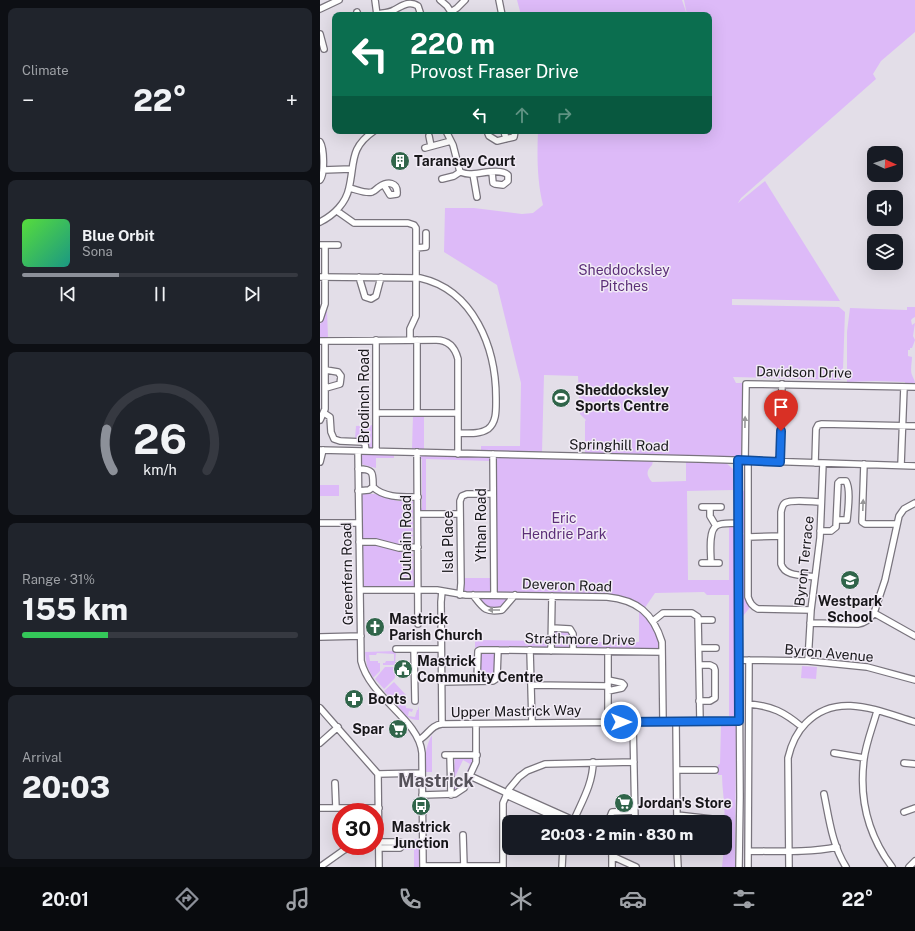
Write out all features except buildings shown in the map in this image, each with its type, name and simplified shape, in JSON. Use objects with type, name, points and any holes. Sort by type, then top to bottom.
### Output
[{"type":"street","points":[[320,9],[339,0]]},
{"type":"street","points":[[375,0],[377,12]]},
{"type":"street","points":[[440,0],[450,12]]},
{"type":"street","points":[[454,12],[465,0]]},
{"type":"street","points":[[498,0],[501,12]]},
{"type":"street","points":[[396,12],[404,4],[414,4],[418,6],[419,12]]},
{"type":"street","points":[[320,34],[324,49]]},
{"type":"street","points":[[320,222],[337,211],[343,203],[349,188],[351,169],[356,152],[361,143],[370,134]]},
{"type":"street","points":[[449,134],[460,172]]},
{"type":"street","points":[[488,134],[497,141],[514,137],[514,134]]},
{"type":"street","points":[[505,134],[506,139]]},
{"type":"street","points":[[429,136],[431,146]]},
{"type":"street","points":[[425,148],[451,141]]},
{"type":"street","points":[[320,142],[322,147],[323,170],[320,180]]},
{"type":"street","points":[[323,170],[351,169]]},
{"type":"street","points":[[442,179],[454,176],[460,172],[473,174],[492,172]]},
{"type":"street","points":[[473,174],[477,197]]},
{"type":"street","points":[[349,188],[371,192],[384,185]]},
{"type":"street","points":[[337,211],[354,223],[411,224],[416,228],[416,316],[410,329],[410,340]]},
{"type":"street","points":[[416,248],[426,248],[426,233]]},
{"type":"street","points":[[320,319],[325,304],[322,277],[322,245],[338,245]]},
{"type":"street","points":[[322,277],[416,277],[432,281],[443,286],[462,301],[481,329],[492,359],[496,392],[496,414],[489,428],[481,432],[458,433]]},
{"type":"street","points":[[359,277],[365,297],[371,299],[376,296],[382,277]]},
{"type":"street","name":"Brodinch Road","points":[[376,340],[376,451]]},
{"type":"street","points":[[417,340],[417,413]]},
{"type":"street","points":[[320,420],[326,409],[326,370],[323,341],[446,341],[454,348],[458,359],[458,454]]},
{"type":"street","points":[[326,370],[340,373],[341,382],[338,385],[326,388]]},
{"type":"street","name":"Davidson Drive","points":[[746,461],[746,384],[915,387]]},
{"type":"street","points":[[780,462],[782,384]]},
{"type":"street","points":[[901,465],[904,387]]},
{"type":"street","points":[[324,413],[330,417],[331,432],[334,438],[340,441],[363,442],[365,444],[366,451]]},
{"type":"street","points":[[376,413],[458,413]]},
{"type":"street","points":[[815,463],[816,429],[818,425],[915,426]]},
{"type":"street","name":"Springhill Road","points":[[320,462],[321,450],[738,460],[915,466]]},
{"type":"street","name":"Greenfern Road","points":[[358,451],[361,658],[364,670],[370,682],[414,731],[419,740]]},
{"type":"street","name":"Dulnain Road","points":[[418,452],[418,624]]},
{"type":"street","name":"Ythan Road","points":[[493,454],[494,595]]},
{"type":"street","points":[[738,460],[738,867]]},
{"type":"street","points":[[746,461],[748,597],[752,606],[758,609],[810,610]]},
{"type":"street","name":"Byron Terrace","points":[[808,661],[810,610],[820,531],[822,463]]},
{"type":"street","points":[[864,464],[862,522],[864,524],[897,524]]},
{"type":"street","points":[[358,469],[372,472],[373,487],[376,491],[394,496],[418,497]]},
{"type":"street","points":[[820,531],[834,529],[837,520],[838,483],[840,481],[846,481],[848,483],[847,520],[837,520]]},
{"type":"street","points":[[358,491],[366,491],[373,487]]},
{"type":"street","name":"Isla Place","points":[[460,595],[460,501],[462,496],[467,494],[493,494]]},
{"type":"street","points":[[815,577],[790,574],[783,568],[781,564],[781,512],[783,506],[787,502],[821,502]]},
{"type":"street","points":[[810,623],[858,624],[864,623],[868,620],[874,613],[885,580],[899,516],[904,509],[915,503]]},
{"type":"street","points":[[702,507],[721,506]]},
{"type":"street","points":[[710,507],[710,516],[716,526]]},
{"type":"street","points":[[418,514],[460,514]]},
{"type":"street","points":[[320,523],[359,523]]},
{"type":"street","points":[[711,563],[711,535],[716,526],[738,523]]},
{"type":"street","points":[[748,537],[781,536]]},
{"type":"street","points":[[359,542],[376,542],[396,547],[418,548]]},
{"type":"street","points":[[702,563],[719,563]]},
{"type":"street","name":"Deveron Road","points":[[360,590],[418,589],[442,591],[460,595],[552,596],[616,598],[626,600],[639,607],[653,621],[662,642],[663,721]]},
{"type":"street","points":[[442,591],[442,724]]},
{"type":"street","name":"Deveron Road","points":[[473,595],[483,608],[488,610],[502,610],[515,596]]},
{"type":"street","points":[[552,596],[552,651]]},
{"type":"street","points":[[653,621],[666,613],[692,612],[696,615],[698,620],[700,721]]},
{"type":"street","points":[[874,613],[915,636]]},
{"type":"street","points":[[698,620],[712,620]]},
{"type":"street","points":[[552,628],[567,628],[572,631],[573,651]]},
{"type":"street","points":[[320,637],[360,636]]},
{"type":"street","points":[[396,649],[441,648]]},
{"type":"street","points":[[699,648],[716,648]]},
{"type":"street","points":[[414,649],[415,701]]},
{"type":"street","name":"Strathmore Drive","points":[[477,681],[478,651],[480,650],[662,652]]},
{"type":"street","points":[[441,682],[493,681],[498,676],[498,650]]},
{"type":"street","points":[[530,650],[532,723]]},
{"type":"street","points":[[608,651],[608,722]]},
{"type":"street","name":"Byron Avenue","points":[[739,660],[808,661],[867,667],[915,680]]},
{"type":"street","points":[[748,660],[748,867]]},
{"type":"street","points":[[699,665],[712,665],[715,670],[715,698],[710,701],[699,701]]},
{"type":"street","points":[[531,686],[608,685]]},
{"type":"street","points":[[749,704],[777,710],[802,727]]},
{"type":"street","points":[[789,867],[788,758],[792,744],[802,727],[820,712],[832,707],[846,705],[877,711],[915,722]]},
{"type":"street","points":[[320,708],[378,774],[379,803]]},
{"type":"street","points":[[877,711],[864,758],[862,786],[866,813],[878,846],[892,867]]},
{"type":"street","points":[[676,721],[677,815]]},
{"type":"street","name":"Upper Mastrick Way","points":[[419,740],[426,736],[432,727],[442,724],[739,721]]},
{"type":"street","points":[[633,722],[634,815]]},
{"type":"street","points":[[422,795],[451,795],[460,792],[464,788],[476,762],[476,724]]},
{"type":"street","points":[[320,743],[338,727]]},
{"type":"street","points":[[419,740],[422,753],[423,867],[503,866],[503,803],[507,793],[519,777],[537,766],[551,763],[634,762]]},
{"type":"street","points":[[834,753],[864,758]]},
{"type":"street","points":[[451,795],[447,755],[477,755]]},
{"type":"street","points":[[576,815],[593,774],[593,762]]},
{"type":"street","points":[[904,763],[915,764]]},
{"type":"street","points":[[677,770],[715,770]]},
{"type":"street","points":[[378,774],[422,773]]},
{"type":"street","points":[[470,776],[552,815]]},
{"type":"street","points":[[335,783],[336,803]]},
{"type":"street","points":[[507,793],[559,815]]},
{"type":"street","points":[[824,794],[836,847],[846,867]]},
{"type":"street","points":[[320,808],[332,808]]},
{"type":"street","points":[[904,812],[915,808]]},
{"type":"street","points":[[611,815],[612,812],[634,811]]},
{"type":"street","points":[[463,834],[464,867]]},
{"type":"street","points":[[748,851],[821,850],[836,847]]},
{"type":"street","points":[[320,867],[337,855]]},
{"type":"street","points":[[378,855],[379,867]]},
{"type":"street","points":[[562,855],[562,867]]},
{"type":"street","points":[[677,855],[678,867]]},
{"type":"street","points":[[612,867],[612,856],[636,867]]},
{"type":"street","points":[[909,867],[915,862]]},
{"type":"green space","points":[[517,0],[682,0],[686,12],[520,12]]},
{"type":"green space","name":"Sheddocksley Pitches","points":[[684,0],[915,0],[915,32],[881,61],[873,74],[876,79],[741,198],[738,203],[765,181],[840,301],[732,299],[732,305],[839,307],[845,312],[843,369],[841,380],[733,377],[736,383],[744,383],[743,457],[733,458],[585,453],[586,420],[580,414],[578,376],[544,375],[542,452],[481,451],[481,446],[520,446],[521,383],[497,285],[444,252],[445,208],[474,208],[522,214],[533,213],[543,205],[538,168],[538,134],[712,134],[712,12],[686,12]]},
{"type":"green space","points":[[907,307],[915,307],[915,317],[911,320],[912,325],[915,323],[913,336],[915,340],[912,348],[908,350],[908,356],[912,357],[911,371],[915,385],[905,385],[905,382],[847,382],[847,332],[850,308],[907,310]]},
{"type":"green space","points":[[326,310],[328,338],[320,337],[320,325]]},
{"type":"green space","points":[[413,416],[424,416],[424,450],[412,449]]},
{"type":"green space","points":[[356,426],[374,426],[374,446],[371,448],[366,440],[362,438],[355,438]]},
{"type":"green space","points":[[362,454],[394,454],[394,458],[376,458],[376,468],[362,464]]},
{"type":"green space","points":[[421,455],[489,456],[490,461],[426,459],[426,511],[422,511],[420,509],[422,508],[422,459],[419,459]]},
{"type":"green space","name":"Eric Hendrie Park","points":[[494,456],[653,461],[648,473],[652,482],[686,481],[686,462],[726,463],[733,469],[733,490],[687,491],[688,580],[729,580],[729,526],[734,527],[735,716],[729,716],[729,595],[707,595],[704,592],[655,593],[644,609],[627,599],[497,593]]},
{"type":"green space","points":[[320,485],[339,485],[339,496],[320,496]]},
{"type":"green space","points":[[741,487],[747,496],[747,535],[741,532]]},
{"type":"green space","points":[[377,494],[398,501],[413,499],[413,545],[398,545],[378,539],[363,539],[362,495]]},
{"type":"green space","points":[[741,533],[747,536],[751,606],[743,616],[741,596]]},
{"type":"green space","points":[[365,544],[366,546],[377,546],[405,552],[413,550],[414,586],[364,587],[363,545]]},
{"type":"green space","points":[[465,578],[491,578],[490,592],[465,592],[463,590]]},
{"type":"green space","points":[[477,599],[510,599],[503,608],[488,609]]},
{"type":"green space","points":[[639,611],[650,623],[656,633],[659,648],[576,648],[576,642],[639,642]]},
{"type":"green space","points":[[567,630],[571,633],[570,648],[556,648],[555,631]]},
{"type":"green space","points":[[475,640],[549,641],[549,647],[480,646],[475,648]]},
{"type":"green space","points":[[396,651],[395,665],[383,665],[386,661],[394,661],[394,654],[377,653],[376,655],[369,655],[370,661],[378,661],[378,663],[380,663],[380,671],[373,678],[367,666],[365,652]]},
{"type":"green space","points":[[480,652],[495,652],[496,675],[493,678],[482,679],[479,676]]},
{"type":"green space","points":[[802,666],[817,667],[816,679],[801,678]]},
{"type":"green space","points":[[385,667],[395,667],[395,678],[384,689],[375,679]]},
{"type":"green space","points":[[394,682],[406,695],[405,701],[401,704],[406,706],[406,708],[413,709],[412,712],[409,711],[408,716],[415,717],[419,706],[419,720],[406,716],[384,691]]},
{"type":"green space","points":[[721,725],[736,725],[735,867],[722,867],[723,855],[732,855],[732,815],[725,815],[722,775],[718,775],[718,765],[720,764]]},
{"type":"green space","points":[[432,735],[432,772],[426,772],[426,753]]},
{"type":"green space","points":[[456,756],[456,759],[471,759],[471,756],[474,756],[473,762],[461,787],[453,791],[453,784],[461,785],[470,764],[463,760],[454,779],[456,782],[452,781],[452,770],[454,769],[455,760],[452,760]]},
{"type":"green space","points":[[403,839],[419,839],[419,867],[414,867],[414,850],[403,850],[405,848],[405,842]]},
{"type":"place","name":"Taransay Court","points":[[400,161]]},
{"type":"place","name":"Sheddocksley Sports Centre","points":[[561,398]]},
{"type":"place","name":"Westpark School","points":[[850,580]]},
{"type":"place","name":"Mastrick Parish Church","points":[[375,627]]},
{"type":"place","name":"Mastrick Community Centre","points":[[403,669]]},
{"type":"place","name":"Boots","points":[[354,699]]},
{"type":"place","name":"Spar","points":[[398,729]]},
{"type":"place","name":"Jordan's Store","points":[[624,803]]},
{"type":"place","name":"Mastrick Junction","points":[[421,806]]},
{"type":"district","name":"Mastrick","points":[[436,780]]},
{"type":"route","points":[[621,722],[739,721],[738,460],[780,462],[781,431]]}]
